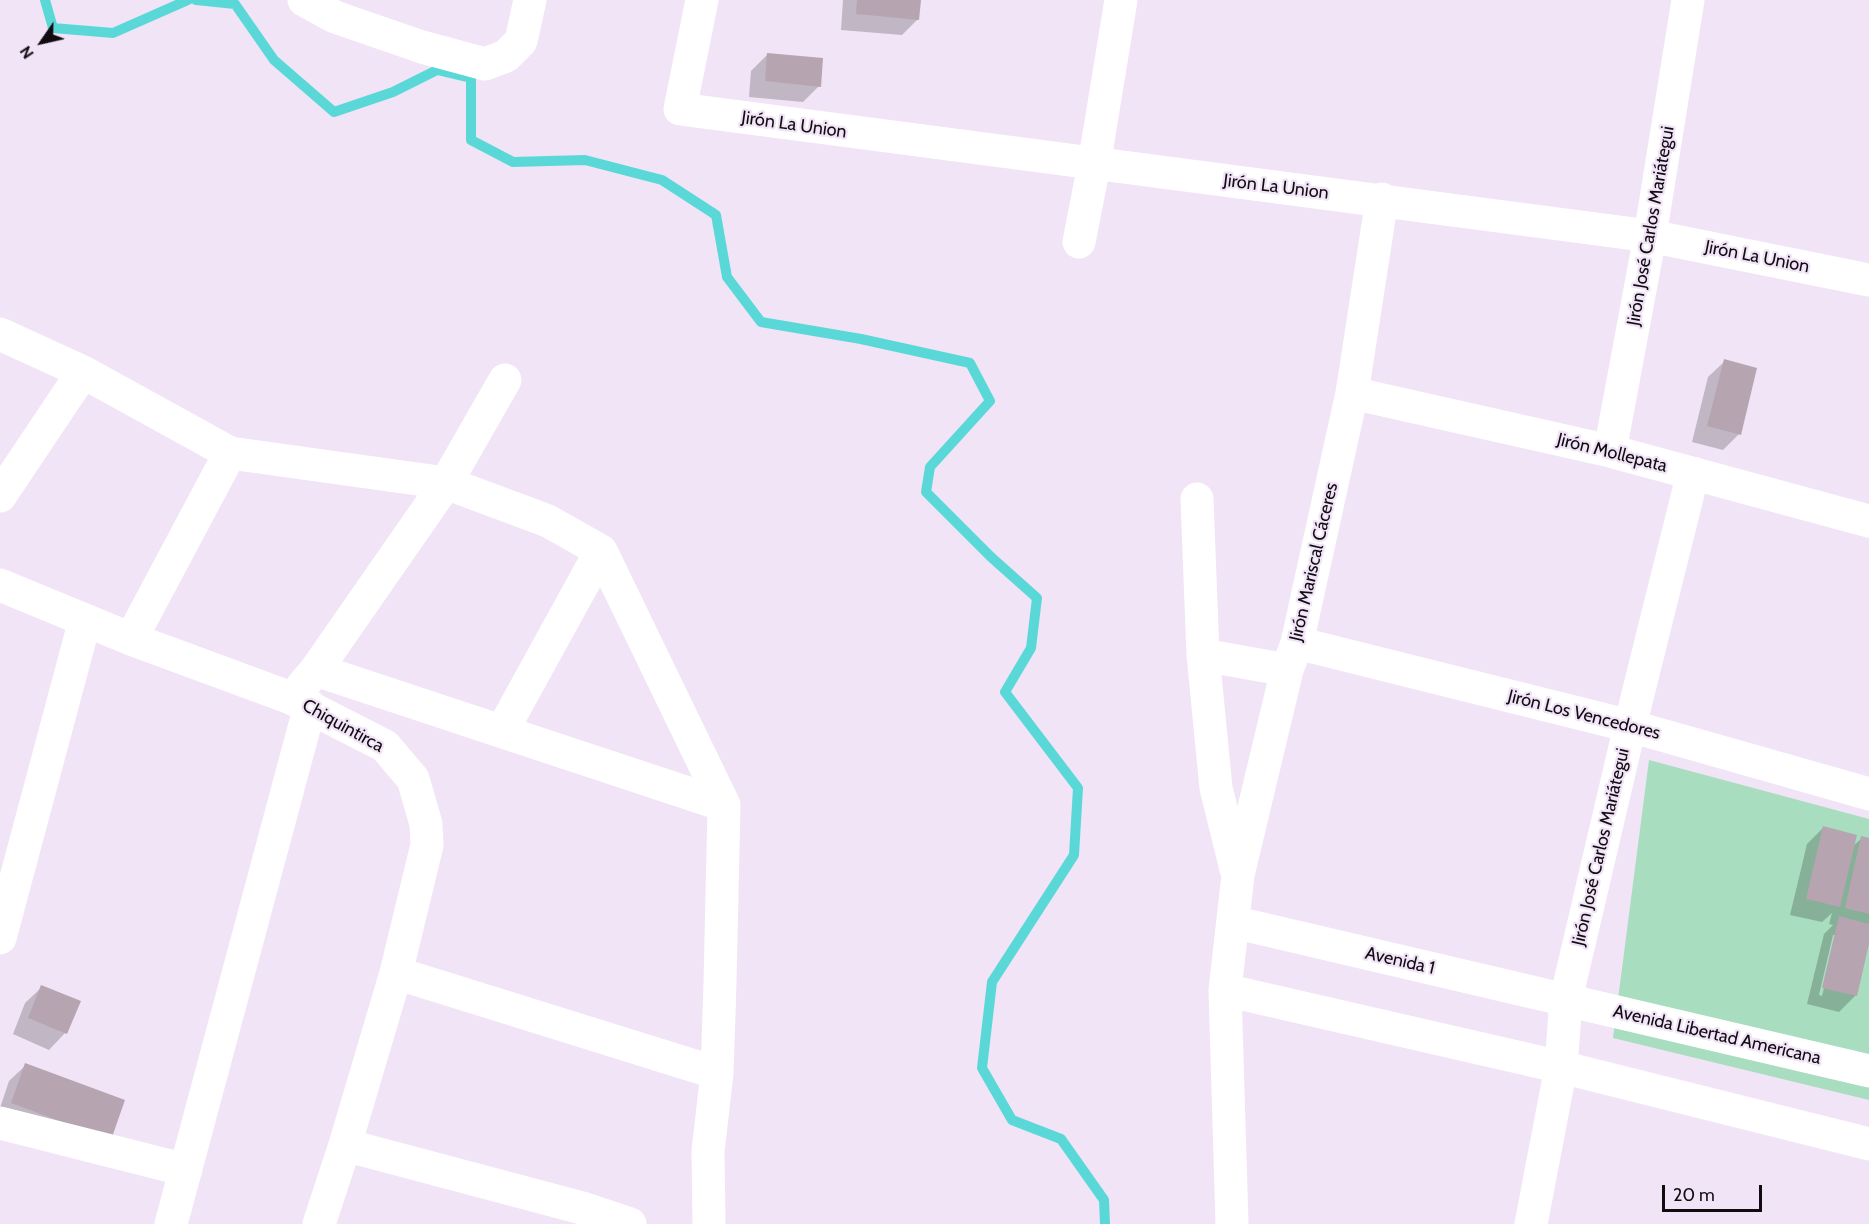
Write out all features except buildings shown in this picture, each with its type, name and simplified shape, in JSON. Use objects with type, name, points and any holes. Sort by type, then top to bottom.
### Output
[{"type":"street","points":[[304,0],[335,17],[422,47],[485,64],[506,56],[521,41],[530,0]]},
{"type":"street","name":"Jirón La Union","points":[[702,0],[680,109],[1650,236],[1869,280]]},
{"type":"street","points":[[1078,242],[1094,165],[1121,0]]},
{"type":"street","name":"Jirón José Carlos Mariátegui","points":[[1610,451],[1650,236],[1688,0]]},
{"type":"street","name":"Jirón Mariscal Cáceres","points":[[1232,1224],[1225,990],[1238,875],[1292,657],[1352,393],[1382,200]]},
{"type":"street","points":[[0,334],[83,372],[230,453],[446,483],[548,521],[601,550],[724,805],[717,1073],[708,1151],[709,1224]]},
{"type":"street","points":[[0,496],[83,372]]},
{"type":"street","points":[[171,1224],[301,702],[316,670],[446,483],[505,380]]},
{"type":"street","name":"Jirón Mollepata","points":[[1352,393],[1610,451],[1869,521]]},
{"type":"street","points":[[130,639],[230,453]]},
{"type":"street","name":"Jirón José Carlos Mariátegui","points":[[1531,1224],[1561,1067],[1566,999],[1630,726],[1693,473]]},
{"type":"street","points":[[1197,499],[1203,655],[1216,788],[1238,875]]},
{"type":"street","points":[[502,731],[601,550]]},
{"type":"street","name":"Chiquintirca","points":[[0,585],[130,639],[301,702],[385,746],[413,779],[426,824],[427,845],[396,973],[319,1224]]},
{"type":"street","points":[[0,938],[85,620]]},
{"type":"street","name":"Jirón Los Vencedores","points":[[1203,655],[1292,657],[1630,726],[1869,794]]},
{"type":"street","points":[[316,670],[724,805]]},
{"type":"street","name":"Avenida 1","points":[[1233,922],[1566,999]]},
{"type":"street","points":[[396,973],[717,1073]]},
{"type":"street","points":[[1225,990],[1561,1067],[1869,1144]]},
{"type":"street","name":"Avenida Libertad Americana","points":[[1566,999],[1869,1071]]},
{"type":"street","points":[[0,1123],[186,1170]]},
{"type":"street","points":[[345,1145],[581,1216],[630,1224]]},
{"type":"green space","points":[[1649,760],[1869,819],[1869,1100],[1613,1038]]},
{"type":"waterway","points":[[45,0],[53,28],[113,33],[188,0]]},
{"type":"waterway","points":[[196,0],[235,4],[274,60],[334,112],[393,92],[437,70],[471,78],[471,140],[513,162],[585,160],[662,180],[716,215],[727,277],[761,322],[861,339],[970,363],[990,401],[930,467],[926,492],[991,557],[1037,598],[1031,648],[1005,692],[1078,788],[1074,855],[992,982],[982,1068],[1012,1120],[1061,1139],[1104,1200],[1105,1224]]}]
